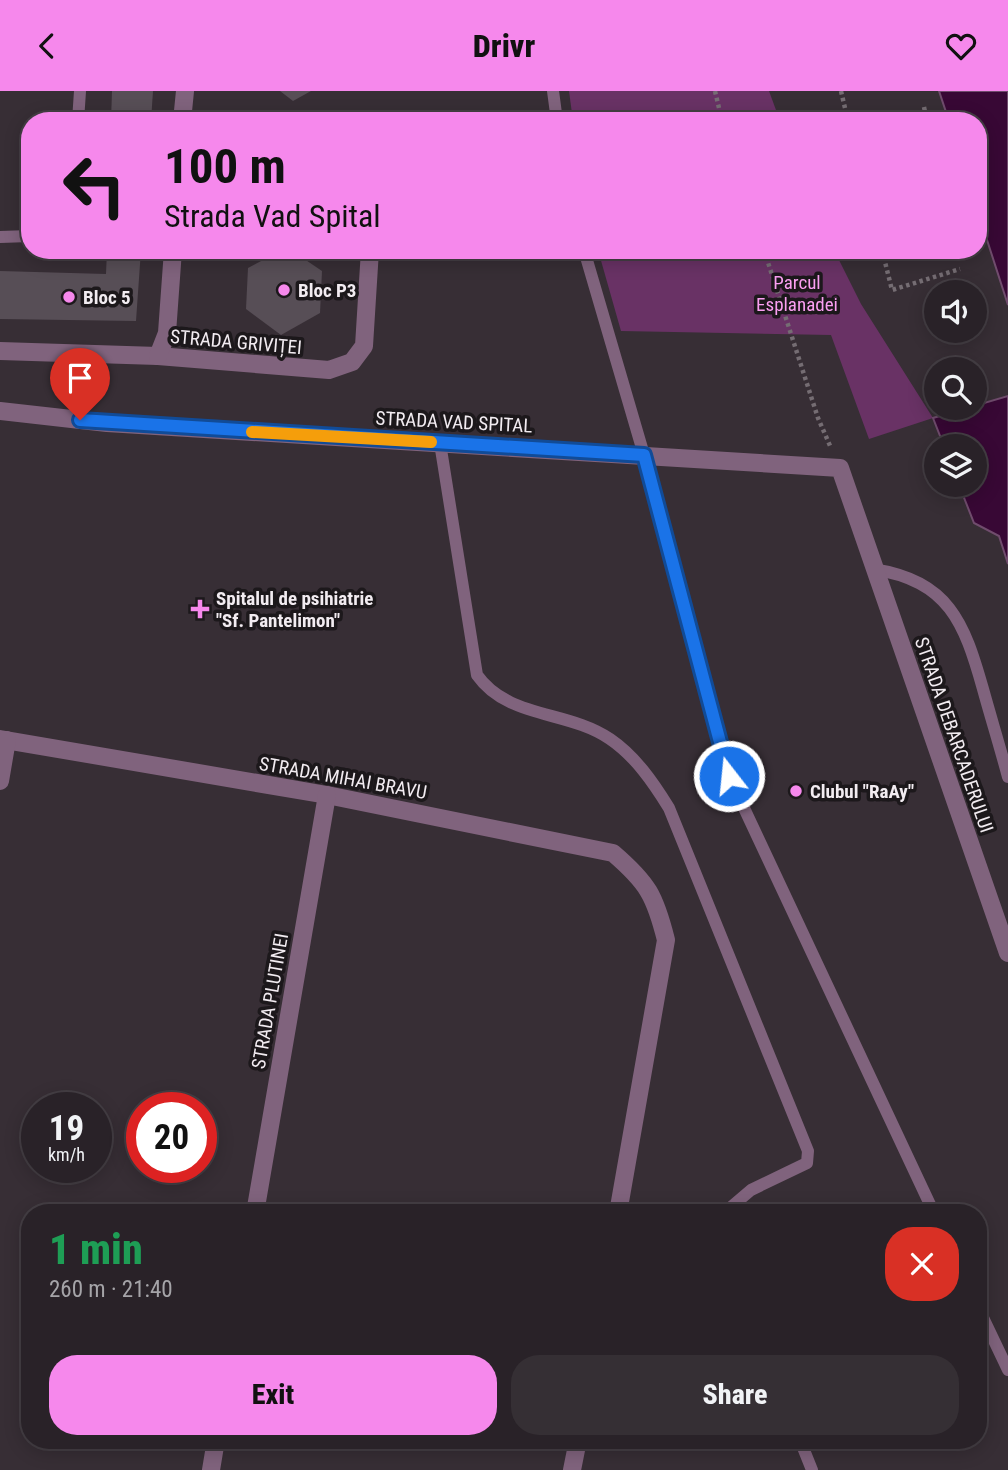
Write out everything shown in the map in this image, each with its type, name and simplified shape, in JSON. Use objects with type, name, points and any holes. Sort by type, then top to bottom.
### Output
[{"type":"street","points":[[183,112],[185,91]]},
{"type":"street","points":[[158,356],[167,333],[172,259]]},
{"type":"street","name":"STRADA GRIVIȚEI","points":[[0,351],[158,356],[329,370],[352,362],[364,346],[369,259]]},
{"type":"street","name":"STRADA VAD SPITAL","points":[[0,411],[107,423],[840,468]]},
{"type":"street","name":"STRADA DEBARCADERULUI","points":[[840,468],[1008,953]]},
{"type":"street","points":[[0,781],[3,740]]},
{"type":"street","name":"STRADA MIHAI BRAVU","points":[[3,740],[327,796],[613,853],[636,873],[656,901],[666,940],[620,1204]]},
{"type":"street","name":"STRADA PLUTINEI","points":[[257,1204],[327,796]]},
{"type":"street","points":[[211,1470],[214,1449]]},
{"type":"street","points":[[572,1470],[576,1449]]},
{"type":"lane","points":[[79,112],[80,91]]},
{"type":"lane","points":[[553,91],[556,112]]},
{"type":"lane","points":[[0,237],[21,236]]},
{"type":"lane","points":[[587,259],[644,455],[729,776],[930,1204]]},
{"type":"lane","points":[[440,443],[477,675],[487,690],[510,705],[570,721],[609,738],[647,773],[668,808],[808,1151],[807,1163],[751,1191],[735,1204]]},
{"type":"lane","points":[[873,569],[900,573],[915,580],[936,592],[953,611],[969,640],[1008,777]]},
{"type":"lane","points":[[987,1326],[1008,1370]]},
{"type":"lane","points":[[804,1449],[812,1470]]},
{"type":"path","points":[[715,91],[720,112]]},
{"type":"path","points":[[841,91],[846,112]]},
{"type":"path","points":[[924,107],[925,112]]},
{"type":"path","points":[[767,259],[818,418],[840,468]]},
{"type":"path","points":[[883,259],[892,290],[960,269]]},
{"type":"green space","points":[[569,91],[769,91],[777,112],[572,112]]},
{"type":"green space","name":"Parcul Esplanadei","points":[[601,259],[838,259],[861,304],[924,404],[924,420],[927,420],[869,439],[831,335],[621,331]]},
{"type":"shaded area","points":[[939,91],[1008,91],[1008,305],[987,240],[987,112],[946,112]]},
{"type":"shaded area","points":[[1008,396],[1008,564],[999,536],[974,523],[964,497],[987,497],[987,434],[939,434],[934,420],[987,420],[987,402]]},
{"type":"building","points":[[112,91],[153,91],[152,112],[111,112]]},
{"type":"building","points":[[280,91],[311,91],[293,101]]},
{"type":"building","name":"Bloc 5","points":[[107,259],[140,259],[136,321],[0,319],[0,271],[106,274]]},
{"type":"building","name":"Bloc P3","points":[[265,259],[304,259],[322,271],[320,313],[281,335],[246,309],[248,268]]},
{"type":"slow traffic","points":[[252,432],[431,442]]},
{"type":"place","name":"Bloc P3","points":[[284,290]]},
{"type":"place","name":"Bloc 5","points":[[69,297]]},
{"type":"place","name":"Spitalul de psihiatrie \"Sf. Pantelimon\"","points":[[200,609]]},
{"type":"place","name":"Clubul \"RaAy\"","points":[[796,791]]},
{"type":"route","points":[[80,420],[644,455],[729,776]]}]
